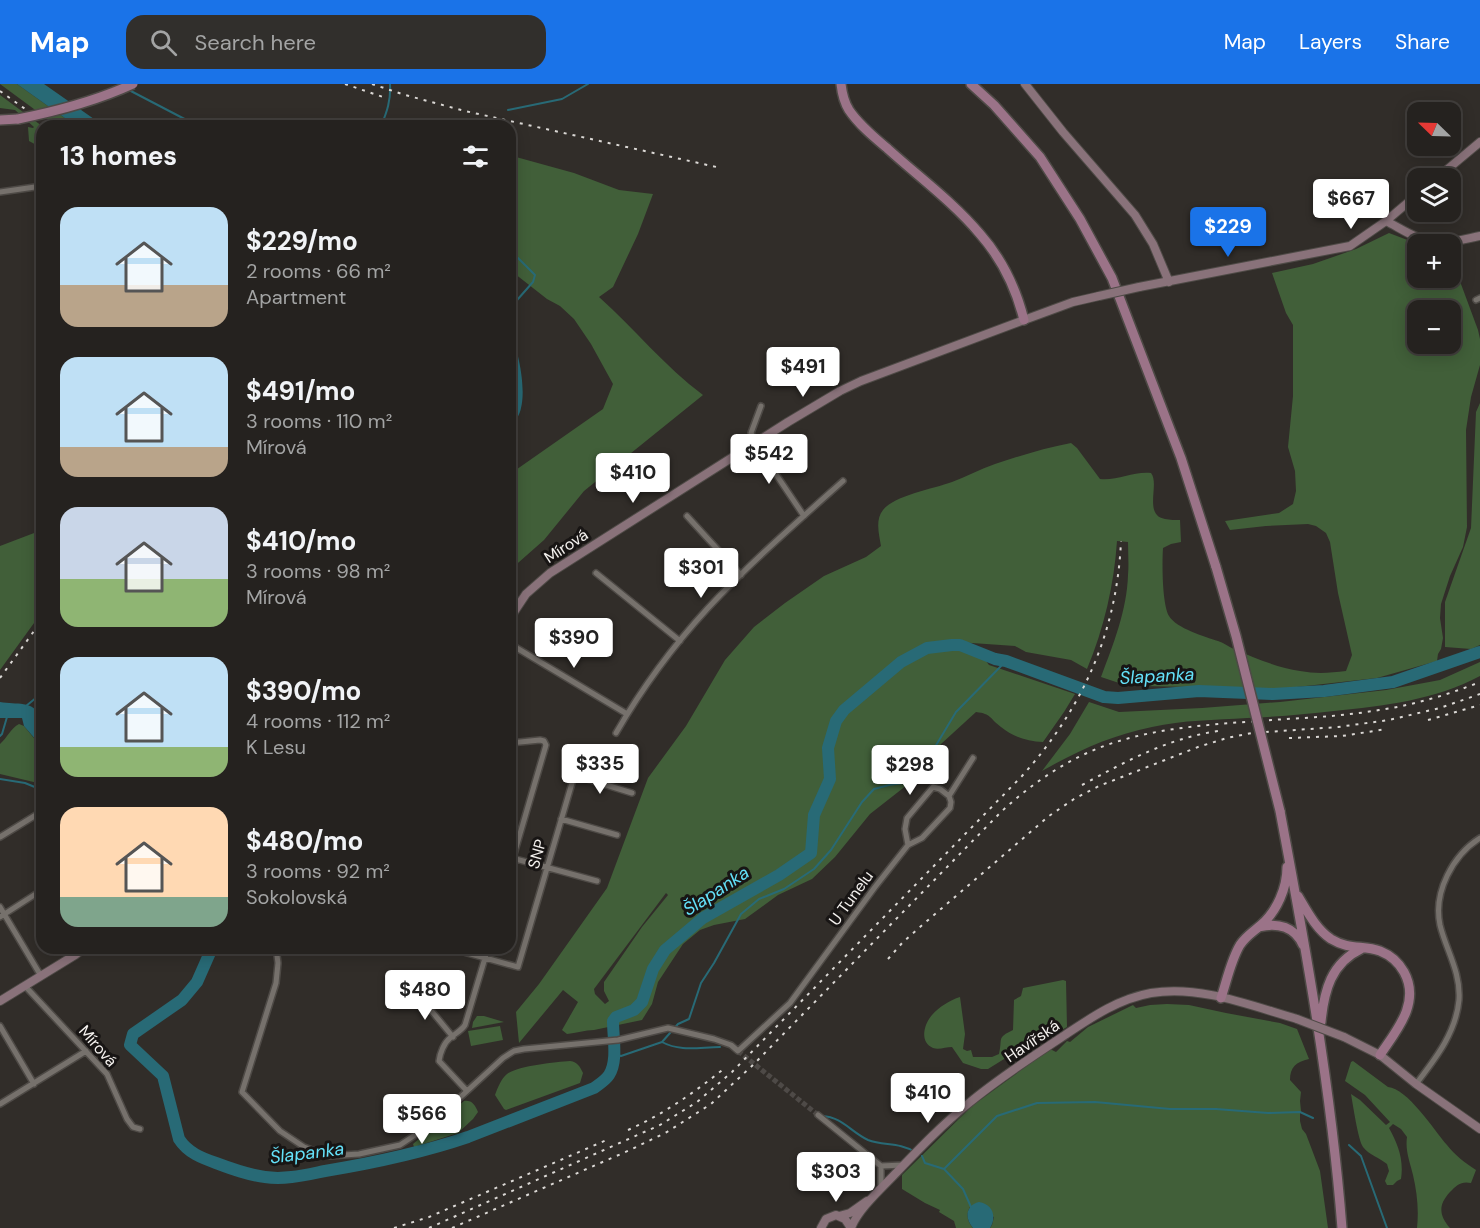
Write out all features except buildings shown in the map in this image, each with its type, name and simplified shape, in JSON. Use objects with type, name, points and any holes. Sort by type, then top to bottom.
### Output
[{"type":"main road","points":[[0,120],[18,119],[81,105],[133,84]]},
{"type":"main road","points":[[841,84],[844,101],[853,115],[875,138],[970,223],[988,243],[1009,277],[1020,302],[1024,320]]},
{"type":"main road","points":[[971,84],[994,105],[1040,157],[1080,219],[1112,278],[1181,458],[1216,567],[1280,811],[1320,1039],[1342,1228]]},
{"type":"main road","points":[[1221,998],[1239,947],[1250,933],[1270,915],[1278,902],[1286,878],[1287,852],[1280,811]]},
{"type":"main road","points":[[1295,892],[1314,922],[1328,936],[1344,945],[1375,950],[1392,958],[1405,973],[1410,986],[1409,1007],[1380,1055]]},
{"type":"main road","points":[[1259,927],[1279,925],[1297,934],[1305,948],[1309,967]]},
{"type":"main road","points":[[1320,1039],[1324,998],[1330,979],[1344,961],[1363,948]]},
{"type":"street","points":[[1024,84],[1135,215],[1153,244],[1169,282]]},
{"type":"street","points":[[1449,168],[1480,142]]},
{"type":"street","points":[[0,192],[36,187]]},
{"type":"street","name":"Mírová","points":[[516,609],[526,594],[547,575],[831,396],[861,381],[1073,302],[1350,246],[1407,203]]},
{"type":"street","points":[[1386,221],[1432,242],[1444,243],[1480,236]]},
{"type":"street","points":[[761,405],[751,433],[755,443],[804,516]]},
{"type":"street","points":[[616,733],[651,678],[709,607],[843,482]]},
{"type":"street","points":[[687,516],[741,575]]},
{"type":"street","points":[[596,573],[680,641]]},
{"type":"street","points":[[516,648],[627,714]]},
{"type":"street","points":[[516,742],[540,740],[544,742],[545,747],[516,842]]},
{"type":"street","name":"SNP","points":[[485,958],[518,967],[582,748]]},
{"type":"street","name":"U Tunelu","points":[[467,1091],[503,1058],[524,1048],[618,1040],[668,1028],[714,1039],[731,1045],[738,1051],[790,1003],[908,845],[922,838],[950,808],[949,796],[973,758]]},
{"type":"street","points":[[574,775],[632,793]]},
{"type":"street","points":[[908,845],[905,829],[907,818],[933,787],[949,796]]},
{"type":"street","points":[[0,837],[36,815]]},
{"type":"street","points":[[561,819],[617,835]]},
{"type":"street","points":[[1416,1084],[1444,1044],[1454,1024],[1458,1007],[1457,975],[1440,925],[1441,893],[1455,862],[1466,848],[1480,838]]},
{"type":"street","points":[[516,859],[597,881]]},
{"type":"street","points":[[2,916],[36,895]]},
{"type":"street","points":[[0,908],[2,916],[41,976]]},
{"type":"street","points":[[0,1001],[76,954]]},
{"type":"street","points":[[277,954],[276,983],[242,1092],[280,1131],[304,1147],[328,1156],[359,1154],[400,1145],[430,1125],[467,1091],[439,1061],[439,1056],[447,1041],[462,1031],[465,1025],[486,954]]},
{"type":"street","points":[[471,954],[485,958]]},
{"type":"street","name":"Mírová","points":[[26,986],[107,1074],[127,1119],[133,1127],[140,1129]]},
{"type":"street","points":[[416,991],[452,1037]]},
{"type":"street","name":"Havířská","points":[[821,1228],[826,1219],[850,1213],[873,1196],[948,1121],[1027,1060],[1083,1023],[1122,1001],[1148,994],[1172,991],[1197,992],[1297,1019],[1344,1037],[1380,1055],[1416,1084],[1480,1129]]},
{"type":"street","points":[[0,1026],[34,1084]]},
{"type":"street","points":[[0,1104],[86,1051]]},
{"type":"street","points":[[818,1115],[881,1166],[904,1165]]},
{"type":"street","points":[[881,1166],[881,1188]]},
{"type":"street","name":"Havířská","points":[[851,1228],[873,1196]]},
{"type":"street","name":"Havířská","points":[[839,1216],[847,1220],[851,1228]]},
{"type":"green space","points":[[0,84],[17,84],[68,120],[49,120]]},
{"type":"green space","points":[[0,95],[36,122],[36,145],[29,141],[28,127],[34,127],[15,110],[0,108]]},
{"type":"green space","points":[[516,157],[574,173],[619,190],[653,194],[638,234],[613,287],[599,297],[703,395],[584,491],[544,540],[516,565],[516,470],[603,409],[613,384],[574,319],[560,306],[547,299],[516,275]]},
{"type":"green space","points":[[1389,233],[1407,240],[1407,288],[1461,288],[1461,284],[1478,330],[1480,365],[1471,397],[1466,430],[1467,527],[1463,547],[1441,604],[1440,618],[1443,638],[1437,661],[1377,678],[1279,689],[1143,686],[1119,683],[1101,677],[1119,627],[1127,588],[1128,542],[1117,541],[1107,606],[1087,669],[1071,660],[1026,652],[1015,646],[943,641],[951,650],[963,649],[980,653],[989,665],[1075,694],[1043,742],[1015,736],[988,715],[976,712],[941,744],[916,778],[870,814],[835,857],[812,879],[778,895],[745,919],[700,930],[683,944],[658,982],[652,1004],[642,1020],[567,1034],[562,1030],[578,1002],[563,990],[519,1043],[516,1012],[539,984],[607,888],[648,778],[686,726],[725,660],[754,627],[785,603],[824,576],[866,557],[881,546],[879,518],[883,510],[896,500],[952,482],[1004,461],[1071,443],[1100,479],[1151,473],[1154,484],[1155,512],[1165,519],[1180,520],[1181,542],[1163,548],[1164,593],[1169,616],[1191,632],[1283,668],[1312,673],[1346,671],[1352,655],[1338,593],[1330,542],[1326,533],[1308,524],[1230,530],[1225,521],[1279,513],[1293,504],[1296,491],[1295,471],[1288,447],[1293,396],[1293,325],[1286,313],[1272,273],[1313,264],[1356,249]],"holes":[[[666,893],[668,895],[642,927],[604,982],[604,991],[609,1001],[605,1004],[595,994],[594,989]]]},
{"type":"green space","points":[[1480,403],[1480,645],[1471,649],[1445,647],[1445,602],[1471,528],[1476,412]]},
{"type":"green space","points":[[36,532],[36,620],[0,670],[0,546]]},
{"type":"green space","points":[[1480,662],[1480,676],[1445,691],[1409,701],[1280,716],[1187,722],[1137,730],[1082,750],[1042,771],[1070,734],[1089,702],[1119,712],[1280,702],[1386,690],[1440,680]]},
{"type":"green space","points":[[19,724],[24,726],[36,741],[36,783],[0,774],[0,744]]},
{"type":"green space","points":[[1066,981],[1067,1027],[1042,1041],[1017,1051],[988,1069],[963,1063],[952,1047],[935,1049],[926,1042],[925,1028],[932,1015],[945,1004],[960,997],[965,1034],[963,1049],[971,1050],[973,1057],[992,1057],[999,1054],[1002,1037],[1013,1030],[1014,1000],[1021,996],[1023,988]]},
{"type":"green space","points":[[1167,1004],[1189,1005],[1280,1023],[1297,1029],[1309,1059],[1295,1066],[1290,1080],[1301,1092],[1300,1121],[1320,1171],[1328,1228],[990,1228],[994,1217],[970,1207],[968,1218],[973,1228],[956,1228],[954,1221],[939,1212],[940,1210],[902,1189],[902,1175],[972,1106],[1050,1049],[1056,1052],[1067,1041],[1070,1042],[1088,1027],[1133,1005],[1136,1008]]},
{"type":"green space","points":[[477,1016],[484,1016],[504,1022],[472,1028]]},
{"type":"green space","points":[[500,1026],[503,1040],[471,1046],[468,1031]]},
{"type":"green space","points":[[570,1061],[577,1064],[583,1073],[580,1083],[506,1110],[495,1095],[503,1078],[512,1071]]},
{"type":"green space","points":[[1353,1061],[1388,1087],[1403,1094],[1453,1152],[1476,1170],[1471,1183],[1462,1183],[1457,1186],[1443,1201],[1442,1214],[1450,1228],[1417,1228],[1416,1188],[1407,1152],[1407,1137],[1401,1129],[1393,1124],[1389,1128],[1398,1146],[1402,1165],[1401,1179],[1393,1185],[1387,1185],[1385,1181],[1389,1171],[1387,1164],[1363,1147],[1351,1094],[1386,1125],[1390,1122],[1365,1095],[1345,1081]]},
{"type":"green space","points":[[464,1101],[473,1104],[478,1112],[458,1133],[414,1147],[413,1144]]},
{"type":"water","points":[[17,84],[44,84],[95,120],[68,120]]},
{"type":"water","points":[[516,350],[523,390],[520,412],[516,419]]},
{"type":"water","points":[[0,702],[24,704],[34,708],[36,710],[36,740],[24,726],[22,718],[0,718]]},
{"type":"water","points":[[979,1202],[988,1205],[992,1212],[993,1220],[990,1228],[973,1228],[968,1220],[969,1209]]},
{"type":"waterway","points":[[383,120],[388,106],[390,84]]},
{"type":"waterway","points":[[508,110],[562,99],[588,84]]},
{"type":"waterway","points":[[127,89],[186,120]]},
{"type":"waterway","points":[[516,257],[535,275],[533,282],[516,301]]},
{"type":"waterway","name":"Šlapanka","points":[[209,954],[197,982],[182,1000],[133,1034],[130,1045],[163,1076],[179,1139],[183,1144],[196,1154],[211,1161],[246,1173],[272,1178],[302,1175],[397,1157],[468,1137],[594,1088],[606,1079],[613,1063],[613,1021],[616,1017],[634,1010],[642,1002],[653,969],[665,950],[703,918],[779,875],[811,853],[814,815],[830,779],[828,748],[836,721],[844,710],[901,662],[927,648],[960,645],[1104,697],[1118,698],[1199,691],[1273,694],[1324,691],[1393,682],[1480,652]]},
{"type":"waterway","points":[[662,1042],[678,1024],[689,1019],[701,983],[741,914],[759,899],[784,889],[814,869],[831,850],[862,802],[874,789],[903,783],[920,772],[956,712],[1006,661]]},
{"type":"waterway","points":[[26,706],[36,698]]},
{"type":"waterway","points":[[0,736],[7,717]]},
{"type":"waterway","points":[[0,779],[25,783],[36,788]]},
{"type":"waterway","points":[[614,1054],[621,1056],[662,1042],[683,1048],[720,1047]]},
{"type":"waterway","points":[[944,1169],[997,1116],[1037,1103],[1095,1102],[1170,1109],[1300,1112],[1313,1118]]},
{"type":"waterway","points":[[822,1116],[841,1122],[868,1140],[903,1147],[915,1152]]},
{"type":"waterway","points":[[1349,1145],[1361,1156],[1387,1228]]},
{"type":"waterway","points":[[922,1156],[925,1163],[944,1169],[963,1189],[971,1207]]},
{"type":"tunnel","points":[[738,1051],[818,1115]]},
{"type":"railway","points":[[345,84],[383,97]]},
{"type":"railway","points":[[372,84],[405,95],[505,120]]},
{"type":"railway","points":[[0,91],[41,120]]},
{"type":"railway","points":[[516,122],[721,168]]},
{"type":"railway","points":[[429,1228],[660,1125],[697,1102],[732,1072],[1022,776],[1044,750],[1079,696],[1093,667],[1112,607],[1121,541]]},
{"type":"railway","points":[[0,678],[36,628]]},
{"type":"railway","points":[[452,1228],[630,1150],[667,1132],[711,1104],[753,1065],[1001,812],[1024,792],[1076,758],[1104,746],[1161,731],[1392,708],[1443,695],[1480,682]]},
{"type":"railway","points":[[888,959],[903,942],[1049,816],[1099,786],[1227,738],[1252,733],[1338,727],[1389,720],[1440,708],[1480,694]]},
{"type":"railway","points":[[1428,720],[1480,705]]},
{"type":"railway","points":[[1289,738],[1342,736],[1387,729]]},
{"type":"railway","points":[[1082,785],[1131,759],[1164,745],[1218,731]]},
{"type":"railway","points":[[628,1130],[679,1102],[726,1067]]},
{"type":"railway","points":[[394,1228],[429,1217],[609,1139]]}]
